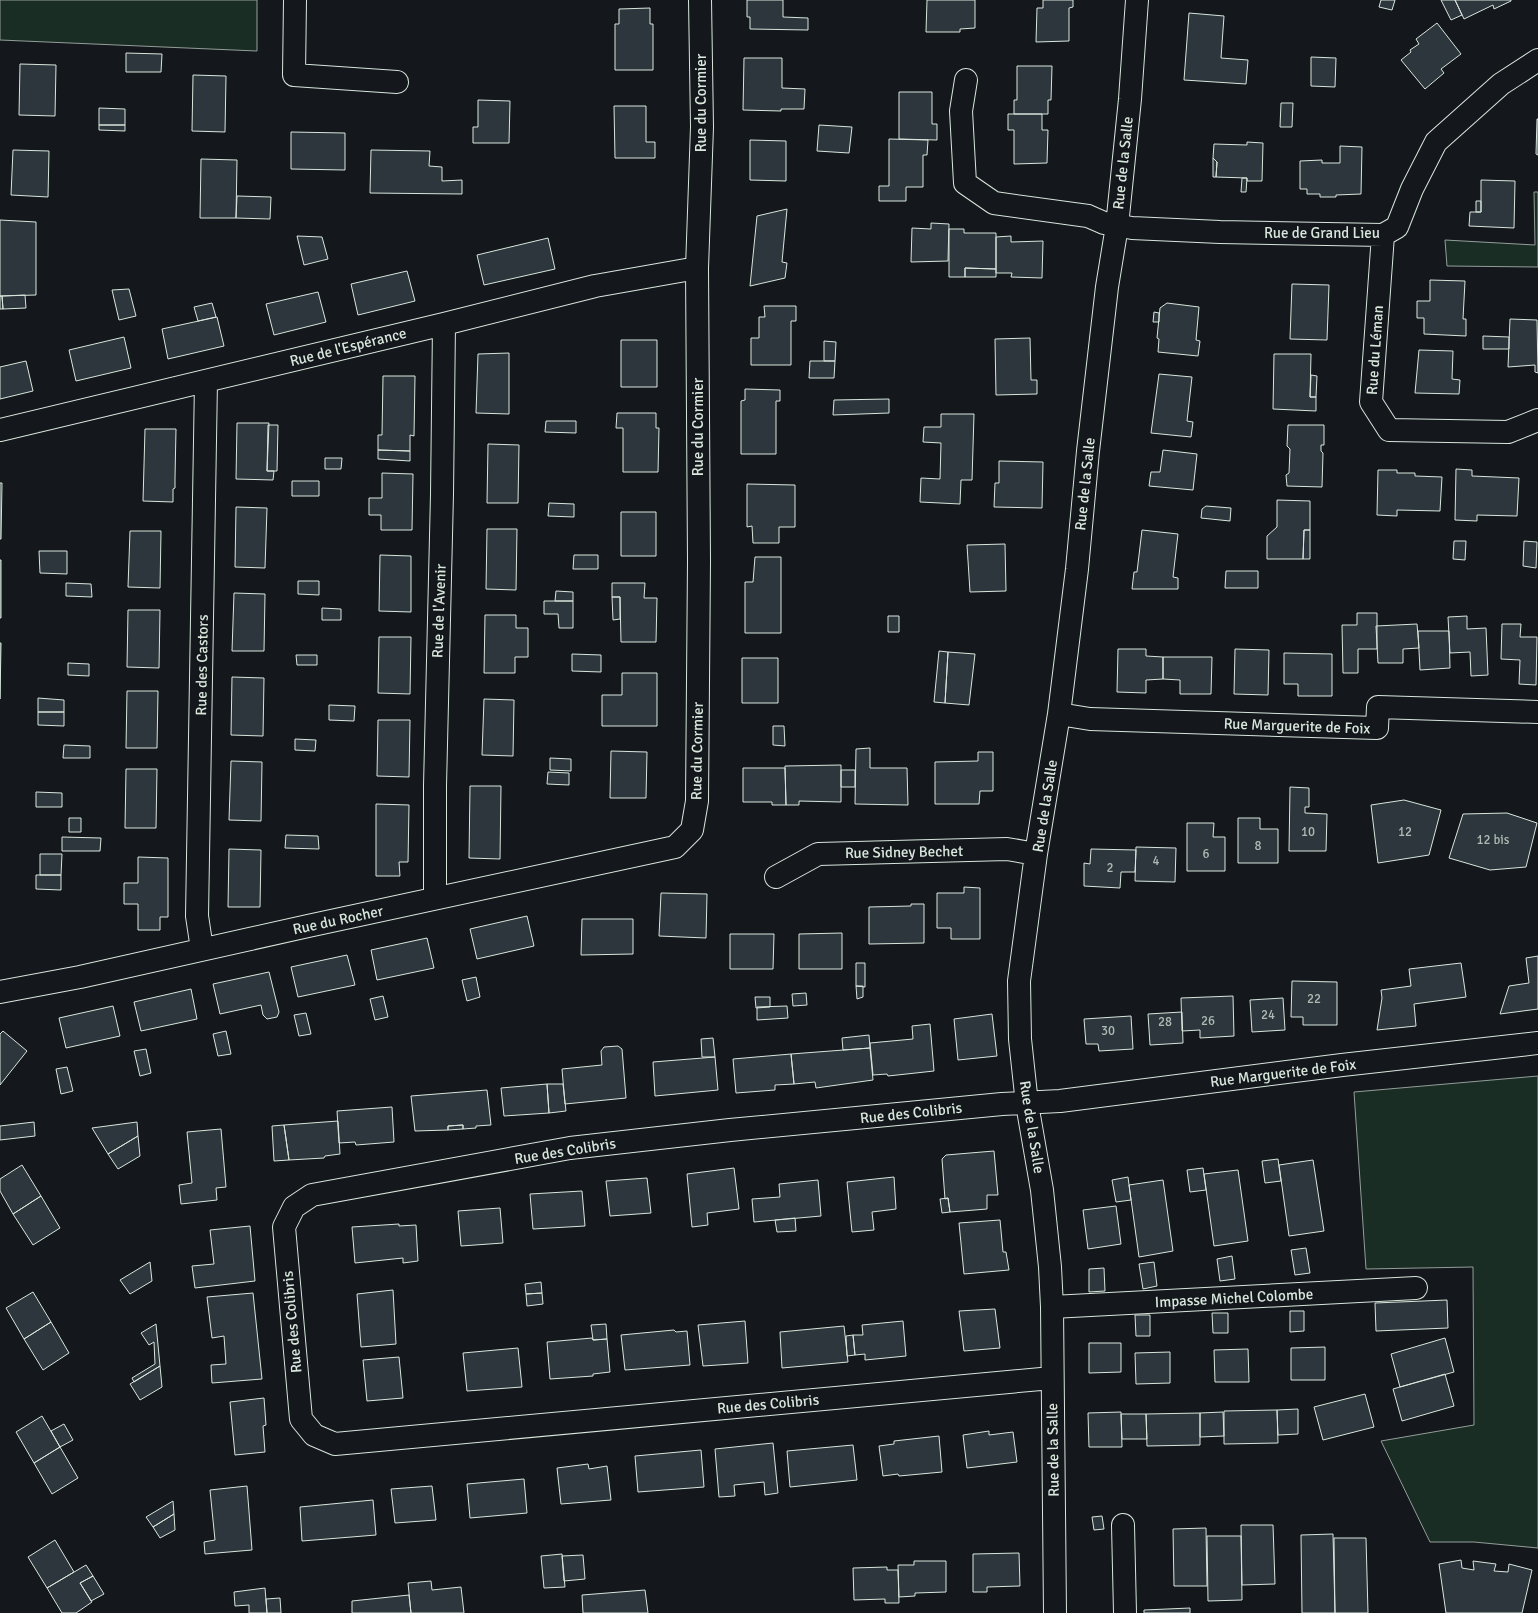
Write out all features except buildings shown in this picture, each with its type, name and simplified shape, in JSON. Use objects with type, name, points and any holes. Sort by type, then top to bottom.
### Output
[{"type":"street","points":[[295,0],[294,75],[397,82]]},
{"type":"street","name":"Rue du Cormier","points":[[675,847],[692,830],[697,801],[699,568],[697,268],[702,127],[700,0]]},
{"type":"street","name":"Rue de la Salle","points":[[1055,1613],[1052,1308],[1050,1267],[1042,1190],[1027,1104],[1020,1039],[1019,981],[1036,854],[1059,714],[1077,569],[1088,452],[1117,226],[1130,99],[1137,0]]},
{"type":"street","name":"Rue de Grand Lieu","points":[[966,80],[961,111],[965,183],[994,202],[1088,216],[1104,223],[1117,226],[1220,232],[1383,235],[1397,227],[1412,189],[1436,142],[1501,84],[1538,60]]},
{"type":"street","name":"Rue du Léman","points":[[1383,235],[1371,402],[1389,430],[1508,432],[1538,420]]},
{"type":"street","name":"Rue de l'Espérance","points":[[0,430],[444,324],[595,286],[697,268]]},
{"type":"street","name":"Rue de l'Avenir","points":[[435,898],[434,786],[442,494],[444,324]]},
{"type":"street","name":"Rue des Castors","points":[[202,949],[197,916],[206,381]]},
{"type":"street","name":"Rue Marguerite de Foix","points":[[1059,714],[1090,720],[1377,728],[1378,706],[1538,712]]},
{"type":"street","name":"Rue du Rocher","points":[[0,992],[80,978],[202,949],[675,847]]},
{"type":"street","name":"Rue Sidney Bechet","points":[[776,877],[818,854],[1007,849],[1036,854]]},
{"type":"street","name":"Rue Marguerite de Foix","points":[[1027,1104],[1538,1043]]},
{"type":"street","name":"Rue des Colibris","points":[[1027,1104],[1002,1104],[730,1130],[570,1148],[312,1196],[294,1207],[284,1227],[300,1419],[314,1435],[335,1444],[1052,1378]]},
{"type":"street","name":"Impasse Michel Colombe","points":[[1052,1308],[1416,1288]]},
{"type":"street","points":[[1123,1525],[1125,1613]]},
{"type":"green space","points":[[0,0],[257,0],[257,51],[0,40]]},
{"type":"green space","points":[[1534,192],[1538,192],[1538,267],[1447,266],[1445,240],[1535,245]]},
{"type":"green space","points":[[1538,1076],[1538,1548],[1474,1542],[1430,1542],[1381,1441],[1474,1425],[1473,1267],[1366,1269],[1354,1092]]}]
